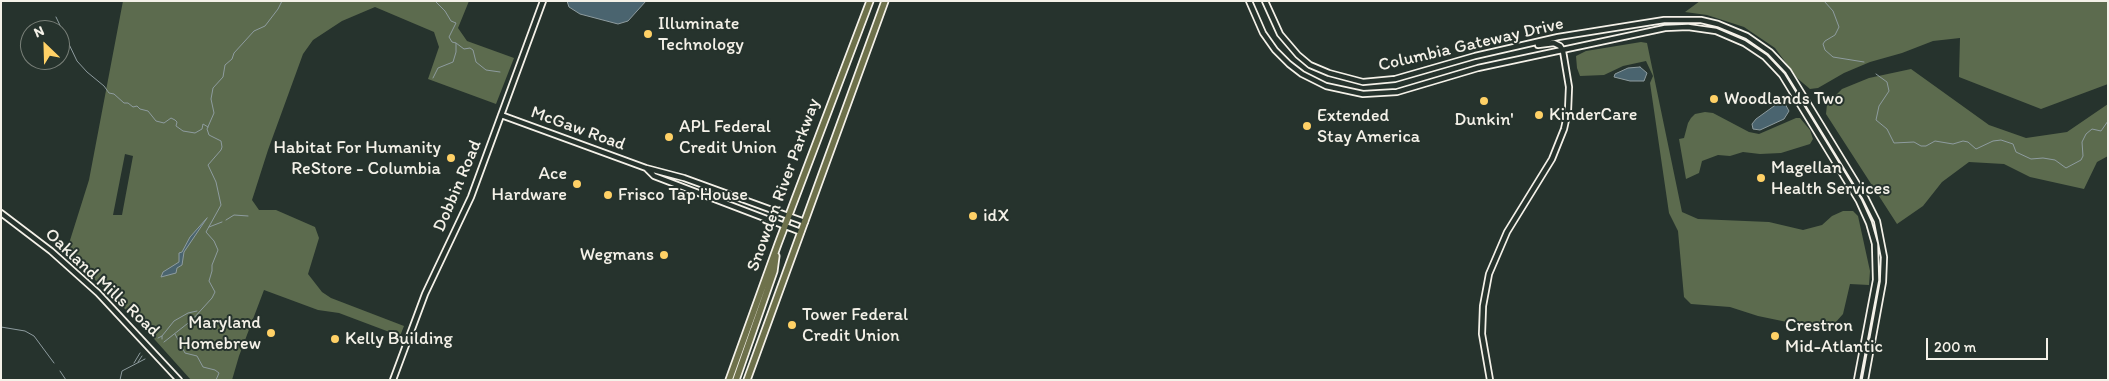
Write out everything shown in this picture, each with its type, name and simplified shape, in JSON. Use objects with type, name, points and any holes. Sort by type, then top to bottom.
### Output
[{"type":"main road","name":"Snowden River Parkway","points":[[729,380],[870,1]]},
{"type":"main road","name":"Snowden River Parkway","points":[[747,380],[885,1]]},
{"type":"main road","points":[[736,380],[774,271],[778,244]]},
{"type":"street","name":"Dobbin Road","points":[[393,380],[431,280],[471,197],[542,1]]},
{"type":"street","name":"Columbia Gateway Drive","points":[[1249,1],[1263,33],[1274,50],[1289,64],[1315,81],[1351,93],[1376,94],[1398,92],[1478,68],[1654,30],[1676,27],[1716,31],[1744,43],[1765,57],[1782,75],[1859,201],[1872,233],[1876,257],[1876,280],[1857,380]]},
{"type":"street","name":"Columbia Gateway Drive","points":[[1265,1],[1280,34],[1298,55],[1320,69],[1350,80],[1374,82],[1395,79],[1475,56],[1558,37],[1664,20],[1688,19],[1718,24],[1735,29],[1760,44],[1780,61],[1799,88],[1865,197],[1880,232],[1884,257],[1883,282],[1865,380]]},
{"type":"street","points":[[1523,46],[1554,43],[1560,46],[1563,51]]},
{"type":"street","name":"Columbia Gateway Drive","points":[[1490,380],[1482,334],[1485,290],[1500,245],[1552,160],[1564,129],[1569,99],[1568,76],[1563,51]]},
{"type":"street","name":"McGaw Road","points":[[501,115],[646,168],[684,178],[805,222]]},
{"type":"street","name":"McGaw Road","points":[[646,168],[654,176],[801,232]]},
{"type":"street","name":"Oakland Mills Road","points":[[1,213],[51,251],[98,293],[179,380]]},
{"type":"green space","points":[[123,1],[469,1],[458,28],[467,41],[514,58],[496,104],[428,79],[439,47],[434,32],[375,7],[342,21],[313,40],[303,54],[252,200],[259,210],[276,210],[315,227],[319,238],[308,274],[322,292],[331,298],[404,326],[400,336],[339,313],[318,310],[264,290],[232,380],[191,380],[147,331],[66,253],[89,180]],"holes":[[[125,154],[133,156],[122,215],[113,215]]]},
{"type":"green space","points":[[1700,1],[2108,1],[2108,84],[2041,109],[1959,77],[1960,38],[1933,41],[1902,53],[1870,62],[1844,73],[1818,88],[1810,89],[1797,78],[1775,48],[1744,27],[1707,15],[1685,12]]},
{"type":"green space","points":[[1641,42],[1647,43],[1682,212],[1698,219],[1769,222],[1803,230],[1822,225],[1832,216],[1843,211],[1853,211],[1858,216],[1870,271],[1869,285],[1850,284],[1843,314],[1835,323],[1827,327],[1811,327],[1758,316],[1730,307],[1691,304],[1684,297],[1678,231],[1669,213],[1650,83],[1653,76],[1646,61],[1623,66],[1604,75],[1580,76],[1577,68],[1576,56],[1586,51]]},
{"type":"green space","points":[[1911,69],[1989,125],[2026,138],[2067,132],[2108,104],[2108,156],[2097,162],[2084,189],[2030,177],[2004,164],[1969,162],[1942,182],[1923,206],[1897,224],[1826,114],[1827,104],[1842,89],[1869,78]]},
{"type":"green space","points":[[1713,113],[1749,132],[1759,134],[1800,118],[1810,130],[1813,139],[1810,144],[1781,153],[1760,154],[1743,152],[1730,156],[1718,155],[1702,161],[1699,173],[1686,179],[1679,139],[1684,138],[1691,118],[1695,114]]},
{"type":"water","points":[[567,1],[646,1],[628,21],[618,24],[580,14],[569,7]]},
{"type":"water","points":[[1640,67],[1647,73],[1644,81],[1630,81],[1614,77],[1615,74],[1628,68]]},
{"type":"water","points":[[1781,101],[1784,102],[1789,111],[1784,119],[1760,130],[1753,129],[1752,124],[1756,119]]},
{"type":"water","points":[[207,218],[184,252],[182,265],[177,268],[176,273],[161,277],[163,272],[179,262],[179,253],[182,252],[190,237]]},
{"type":"waterway","points":[[164,342],[192,320],[215,292],[209,281],[212,265],[218,250],[214,241],[206,232],[221,205],[216,182],[208,165],[222,147],[221,141],[209,135],[207,129],[214,113],[211,99],[213,88],[223,77],[225,65],[232,59],[234,53],[254,31],[265,26],[282,1]]},
{"type":"waterway","points":[[433,78],[438,68],[453,62],[456,52],[456,43],[452,42],[449,37],[456,23],[451,21],[445,11],[435,1]]},
{"type":"waterway","points":[[1824,1],[1833,11],[1839,27],[1835,35],[1823,44],[1825,50],[1833,57],[1864,62]]},
{"type":"waterway","points":[[56,17],[77,61],[109,93],[114,94],[124,103],[148,111],[156,121],[164,123],[171,118],[175,120],[177,122],[176,126],[183,131],[195,133],[202,129],[203,124],[208,127]]},
{"type":"waterway","points":[[456,43],[464,49],[470,48],[473,50],[476,62],[486,70],[500,72]]},
{"type":"waterway","points":[[1876,74],[1887,82],[1889,91],[1879,106],[1876,120],[1887,129],[1894,143],[1914,142],[1921,146],[1926,146],[1935,141],[1953,144],[1963,141],[1968,142],[1976,149],[1993,141],[2001,140],[2013,144],[2016,152],[2031,159],[2055,160],[2066,168],[2081,160],[2083,156],[2082,142],[2086,134],[2092,129],[2101,131],[2108,121]]},
{"type":"waterway","points":[[226,220],[234,215],[248,216]]},
{"type":"waterway","points":[[209,227],[222,222]]},
{"type":"waterway","points":[[162,336],[174,321],[188,313],[197,311]]},
{"type":"waterway","points":[[1,327],[25,331],[34,336],[54,363]]},
{"type":"waterway","points":[[175,334],[185,353],[197,356],[203,367],[219,373],[216,380]]},
{"type":"waterway","points":[[158,338],[162,336],[162,339]]},
{"type":"waterway","points":[[134,363],[140,353]]},
{"type":"waterway","points":[[138,362],[142,356]]},
{"type":"waterway","points":[[120,380],[122,371],[145,359]]},
{"type":"waterway","points":[[60,371],[66,380]]},
{"type":"place","name":"Illuminate Technology","points":[[648,34]]},
{"type":"place","name":"Woodlands Two","points":[[1714,99]]},
{"type":"place","name":"Dunkin'","points":[[1484,101]]},
{"type":"place","name":"KinderCare","points":[[1539,115]]},
{"type":"place","name":"Extended Stay America","points":[[1307,126]]},
{"type":"place","name":"APL Federal Credit Union","points":[[669,137]]},
{"type":"place","name":"Habitat For Humanity ReStore - Columbia","points":[[451,158]]},
{"type":"place","name":"Magellan Health Services","points":[[1761,178]]},
{"type":"place","name":"Ace Hardware","points":[[577,184]]},
{"type":"place","name":"Frisco Tap House","points":[[608,195]]},
{"type":"place","name":"idX","points":[[973,216]]},
{"type":"place","name":"Wegmans","points":[[664,255]]},
{"type":"place","name":"Tower Federal Credit Union","points":[[792,325]]},
{"type":"place","name":"Maryland Homebrew","points":[[271,333]]},
{"type":"place","name":"Crestron Mid-Atlantic","points":[[1775,336]]},
{"type":"place","name":"Kelly Building","points":[[335,339]]}]
